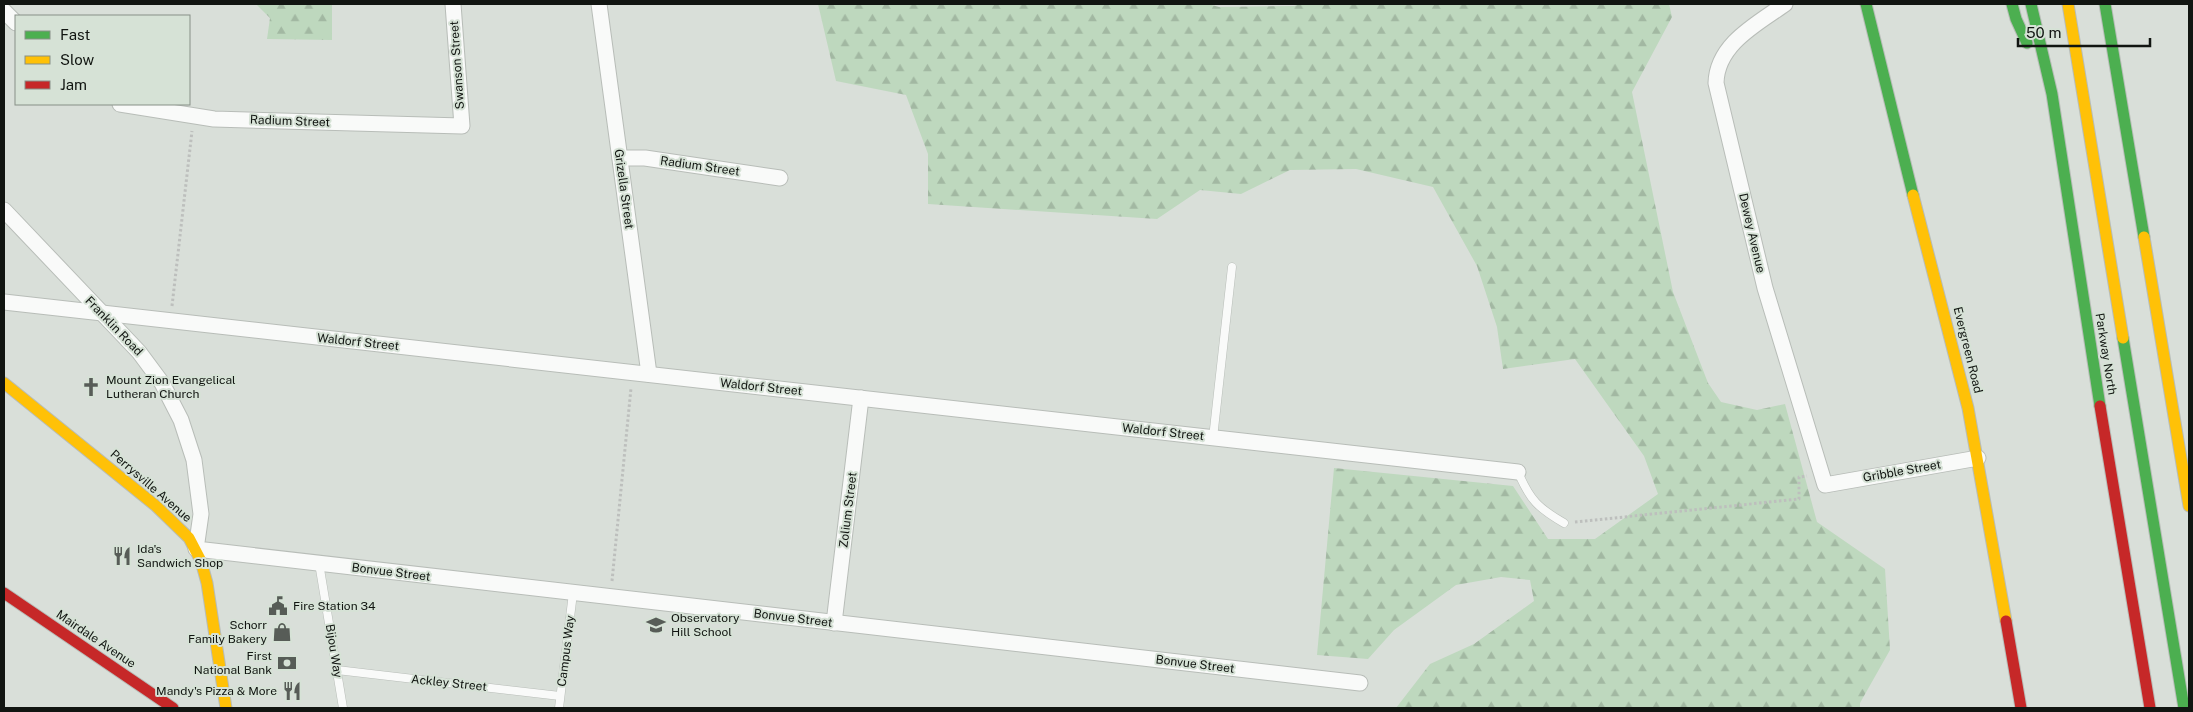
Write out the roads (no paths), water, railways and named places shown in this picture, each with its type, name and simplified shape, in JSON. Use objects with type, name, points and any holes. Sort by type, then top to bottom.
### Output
[{"type":"main road","name":"Evergreen Road","points":[[1866,4],[1892,116],[1960,374],[1978,458],[2021,708]]},
{"type":"main road","points":[[2012,4],[2016,19],[2052,94]]},
{"type":"main road","name":"Parkway North","points":[[2031,4],[2052,94],[2116,508],[2150,708]]},
{"type":"main road","points":[[2061,4],[2090,139]]},
{"type":"main road","points":[[2068,4],[2184,708]]},
{"type":"main road","points":[[2105,4],[2189,506]]},
{"type":"main road","name":"Perrysville Avenue","points":[[4,383],[169,517],[189,538],[196,550],[207,583],[226,708]]},
{"type":"main road","name":"Mairdale Avenue","points":[[4,593],[173,708]]},
{"type":"street","name":"Swanson Street","points":[[453,4],[462,126]]},
{"type":"street","name":"Grizella Street","points":[[599,4],[650,374]]},
{"type":"street","name":"Dewey Avenue","points":[[1785,4],[1738,38],[1730,47],[1718,67],[1716,83],[1765,288],[1824,480]]},
{"type":"street","points":[[4,11],[15,22]]},
{"type":"street","name":"Radium Street","points":[[126,105],[214,119],[462,126]]},
{"type":"street","name":"Radium Street","points":[[620,158],[645,158],[780,178]]},
{"type":"street","name":"Franklin Road","points":[[4,210],[152,367],[181,420],[194,460],[201,514],[196,550]]},
{"type":"street","name":"Waldorf Street","points":[[4,302],[1518,472]]},
{"type":"street","name":"Zolium Street","points":[[834,622],[861,398]]},
{"type":"street","name":"Gribble Street","points":[[1824,480],[1978,458]]},
{"type":"street","name":"Bonvue Street","points":[[196,550],[1360,683]]},
{"type":"street","points":[[2012,708],[2015,675]]},
{"type":"lane","points":[[1213,438],[1232,267]]},
{"type":"lane","points":[[1518,472],[1527,494],[1545,512],[1564,523]]},
{"type":"lane","name":"Bijou Way","points":[[319,563],[343,708]]},
{"type":"lane","name":"Campus Way","points":[[559,708],[573,593]]},
{"type":"lane","name":"Ackley Street","points":[[337,670],[560,696]]},
{"type":"place","name":"Mount Zion Evangelical Lutheran Church","points":[[91,387]]},
{"type":"place","name":"Ida's Sandwich Shop","points":[[122,556]]},
{"type":"place","name":"Fire Station 34","points":[[278,606]]},
{"type":"place","name":"Observatory Hill School","points":[[656,625]]},
{"type":"place","name":"Schorr Family Bakery","points":[[282,632]]},
{"type":"place","name":"First National Bank","points":[[287,663]]},
{"type":"place","name":"Mandy's Pizza & More","points":[[292,691]]}]
